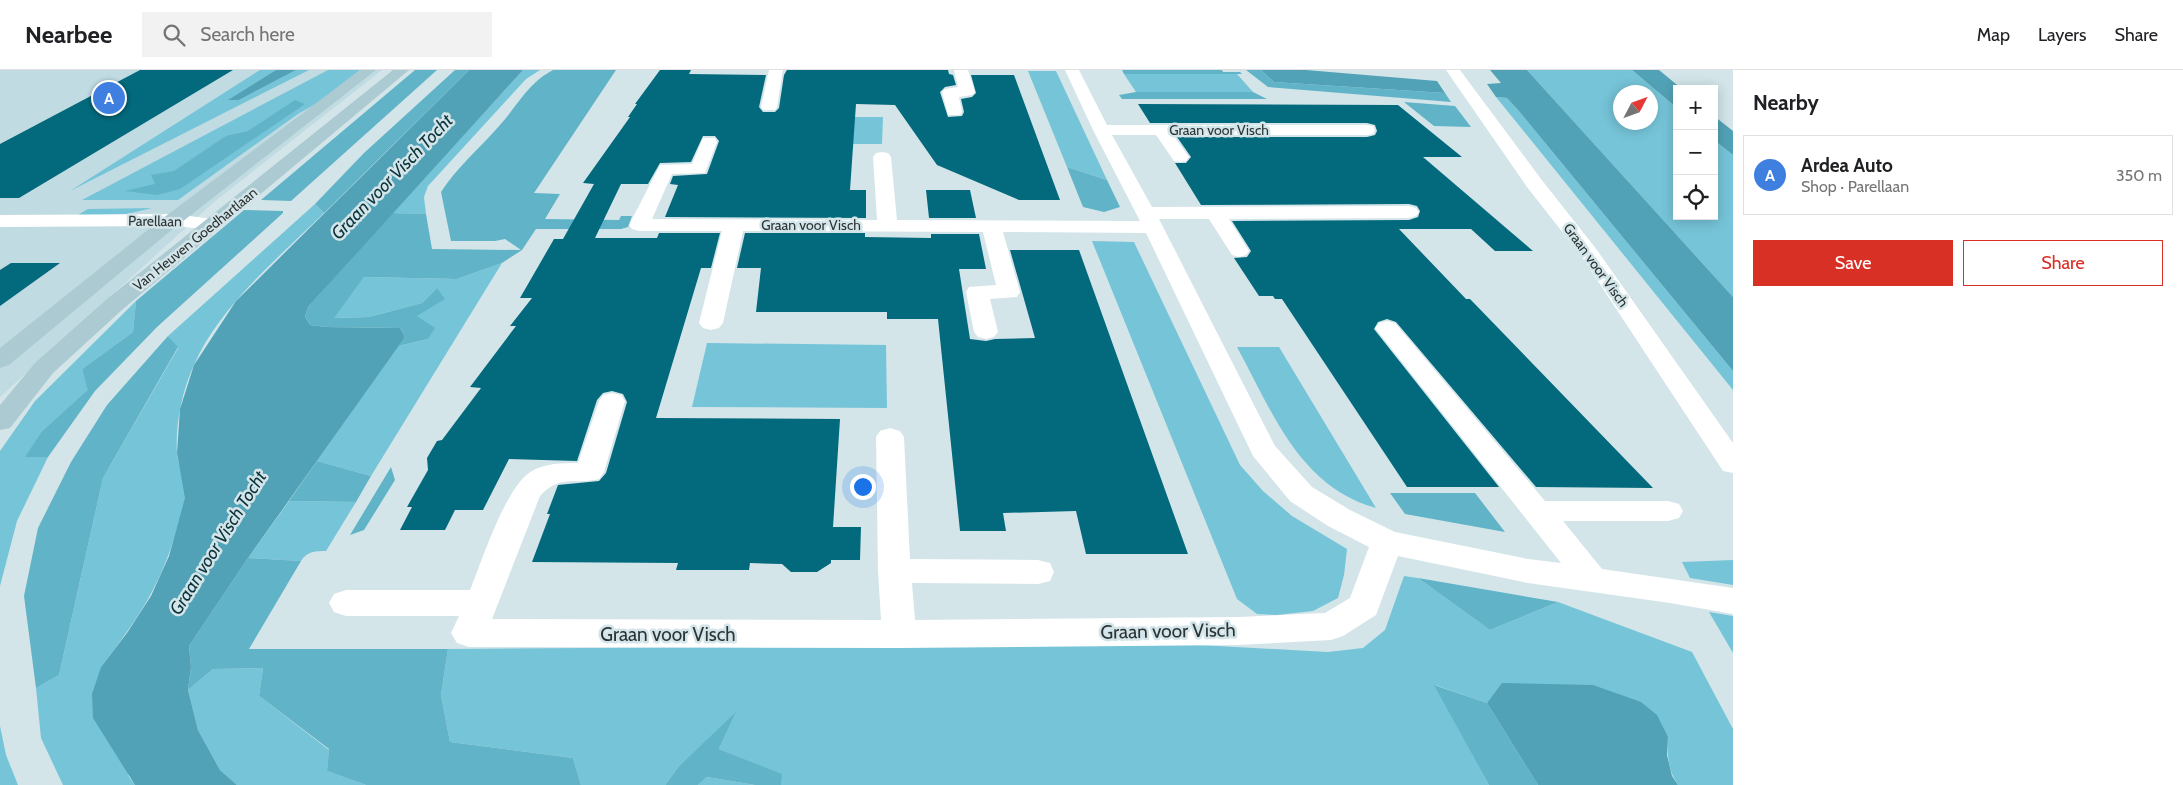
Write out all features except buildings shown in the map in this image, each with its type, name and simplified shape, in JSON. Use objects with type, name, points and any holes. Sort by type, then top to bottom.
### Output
[{"type":"main road","name":"Van Heuven Goedhartlaan","points":[[0,360],[167,225],[369,70]]},
{"type":"main road","name":"Van Heuven Goedhartlaan","points":[[0,422],[44,368],[115,304],[402,70]]},
{"type":"street","points":[[769,107],[776,70]]},
{"type":"street","points":[[954,112],[950,92],[967,92],[961,70]]},
{"type":"street","points":[[1072,70],[1101,130],[1149,220],[1262,450],[1301,494],[1338,518],[1387,542],[1528,570],[1733,601]]},
{"type":"street","name":"Graan voor Visch","points":[[1455,73],[1534,183],[1590,254],[1733,464]]},
{"type":"street","name":"Graan voor Visch","points":[[1101,130],[1367,130]]},
{"type":"street","name":"Graan voor Visch","points":[[1162,131],[1180,158]]},
{"type":"street","name":"Graan voor Visch","points":[[709,142],[699,169],[666,169],[639,225],[734,225],[892,212],[991,225],[1149,220],[1216,214],[1409,212]]},
{"type":"street","points":[[882,157],[892,212]]},
{"type":"street","points":[[1216,214],[1239,251]]},
{"type":"street","name":"Parellaan","points":[[0,221],[167,225]]},
{"type":"street","name":"Parellaan","points":[[0,229],[214,224]]},
{"type":"street","points":[[711,323],[734,225]]},
{"type":"street","points":[[986,332],[977,292],[1009,292],[991,225]]},
{"type":"street","points":[[1387,328],[1592,579]]},
{"type":"street","name":"Graan voor Visch","points":[[612,401],[589,472],[551,473],[532,484],[523,499],[469,634],[899,634],[1238,630],[1331,626],[1364,606],[1387,542]]},
{"type":"street","points":[[890,437],[894,571],[899,634]]},
{"type":"street","points":[[1536,511],[1668,511]]},
{"type":"street","points":[[894,571],[1038,572]]},
{"type":"street","points":[[346,603],[480,603]]},
{"type":"shaded area","points":[[0,70],[382,70],[214,202],[0,397]]},
{"type":"shaded area","points":[[260,70],[276,70],[229,100],[239,100],[296,70],[309,70],[70,191]]},
{"type":"shaded area","points":[[328,70],[360,70],[319,102],[298,114],[178,200],[82,200]]},
{"type":"shaded area","points":[[415,70],[437,70],[291,201],[261,200]]},
{"type":"shaded area","points":[[455,70],[469,70],[324,213],[315,204],[364,153]]},
{"type":"shaded area","points":[[523,70],[540,70],[526,79],[428,186],[424,197],[426,214],[392,213]]},
{"type":"shaded area","points":[[553,70],[616,70],[534,193],[560,194],[545,219],[619,220],[621,216],[632,216],[628,227],[621,229],[536,229],[522,250],[502,263],[457,279],[364,277],[334,318],[369,317],[422,303],[437,288],[445,299],[417,316],[435,328],[428,339],[398,346],[405,337],[400,328],[310,325],[305,317],[308,307],[392,213],[426,214],[432,249],[521,250],[505,239],[495,241],[451,241],[441,192],[454,174],[500,125],[530,88],[544,75]]},
{"type":"shaded area","points":[[1122,70],[1222,70],[1223,72],[1240,72],[1242,74],[1124,74]]},
{"type":"shaded area","points":[[1246,70],[1261,70],[1274,82],[1445,93],[1451,102],[1268,87]]},
{"type":"shaded area","points":[[1527,70],[1632,70],[1650,85],[1613,85],[1613,130],[1658,130],[1658,92],[1673,105],[1673,220],[1718,220],[1718,143],[1733,155],[1733,297]]},
{"type":"shaded area","points":[[1028,71],[1056,71],[1107,180],[1067,167]]},
{"type":"shaded area","points":[[1124,74],[1237,74],[1253,92],[1136,92]]},
{"type":"shaded area","points":[[1136,92],[1253,92],[1267,99],[1122,99],[1119,95]]},
{"type":"shaded area","points":[[1496,97],[1507,98],[1518,110],[1733,371],[1733,390]]},
{"type":"shaded area","points":[[295,100],[305,104],[180,189],[157,195],[125,191],[155,184],[151,175],[174,171],[226,136],[248,131]]},
{"type":"shaded area","points":[[1404,102],[1455,106],[1471,127],[1434,126]]},
{"type":"shaded area","points":[[795,117],[883,117],[882,144],[758,144]]},
{"type":"shaded area","points":[[1067,167],[1107,180],[1120,207],[1104,212],[1083,207]]},
{"type":"shaded area","points":[[315,204],[324,213],[234,303],[205,344],[186,386],[178,420],[177,443],[177,454],[185,494],[183,510],[171,549],[155,585],[137,618],[101,667],[129,777],[135,785],[63,785],[41,738],[36,688],[59,675],[103,478],[178,348],[168,336]]},
{"type":"shaded area","points":[[152,208],[127,214],[76,216],[88,209]]},
{"type":"shaded area","points":[[244,210],[283,211],[283,213],[157,327],[95,391],[48,457],[25,457],[42,431],[88,390],[82,369],[133,332],[136,301]]},
{"type":"shaded area","points":[[1092,241],[1134,242],[1240,465],[1263,491],[1292,516],[1347,549],[1344,575],[1338,598],[1313,611],[1277,615],[1257,614],[1237,599]]},
{"type":"shaded area","points":[[502,263],[371,476],[317,461],[398,346],[428,339],[417,316],[437,288],[422,303],[369,317],[333,318],[364,277],[457,279]]},
{"type":"shaded area","points":[[136,301],[133,332],[82,369],[89,390],[42,431],[26,457],[48,457],[17,521],[0,586],[0,451],[35,401]]},
{"type":"shaded area","points":[[168,336],[178,347],[103,478],[59,675],[36,688],[24,596],[38,528],[71,462],[107,405]]},
{"type":"shaded area","points":[[707,343],[886,345],[887,408],[692,407]]},
{"type":"shaded area","points":[[1237,347],[1279,347],[1376,508],[1349,498],[1327,483],[1307,465],[1276,421]]},
{"type":"shaded area","points":[[317,461],[371,476],[356,502],[289,501]]},
{"type":"shaded area","points":[[391,467],[395,480],[364,530],[350,535]]},
{"type":"shaded area","points":[[1390,493],[1475,493],[1505,532],[1405,514]]},
{"type":"shaded area","points":[[289,501],[356,502],[326,551],[309,553],[301,561],[248,558]]},
{"type":"shaded area","points":[[248,558],[301,561],[249,649],[448,649],[441,695],[450,742],[573,758],[581,785],[366,785],[327,771],[329,749],[259,696],[263,668],[213,669],[188,690],[191,667],[189,646]]},
{"type":"shaded area","points":[[1733,560],[1733,585],[1690,578],[1682,562]]},
{"type":"shaded area","points":[[1404,576],[1418,578],[1490,630],[1558,602],[1692,652],[1733,729],[1733,785],[1678,785],[1672,774],[1669,762],[1668,737],[1503,683],[1487,703],[1435,685],[1489,785],[781,785],[781,774],[719,749],[735,714],[679,766],[665,785],[581,785],[573,758],[450,742],[441,695],[448,649],[1181,644],[1328,652],[1363,648],[1385,630]]},
{"type":"shaded area","points":[[1418,578],[1558,602],[1490,630]]},
{"type":"shaded area","points":[[1709,612],[1733,616],[1733,653]]},
{"type":"shaded area","points":[[263,668],[259,696],[329,750],[327,771],[366,785],[237,785],[220,770],[198,730],[188,690],[213,669]]},
{"type":"shaded area","points":[[1434,685],[1487,703],[1538,785],[1489,785]]},
{"type":"shaded area","points":[[736,712],[719,749],[782,774],[781,785],[755,785],[707,777],[698,785],[665,785],[679,766]]},
{"type":"shaded area","points":[[0,726],[6,755],[18,785],[0,785]]},
{"type":"shaded area","points":[[707,777],[755,785],[698,785]]},
{"type":"water","points":[[276,70],[296,70],[239,100],[228,100]]},
{"type":"water","name":"Graan voor Visch Tocht","points":[[469,70],[523,70],[308,307],[305,317],[310,325],[326,327],[400,328],[405,337],[248,558],[189,646],[191,667],[188,690],[198,730],[220,770],[237,785],[135,785],[93,718],[92,694],[101,667],[127,633],[151,596],[169,556],[185,498],[177,453],[180,409],[194,365],[236,301]]},
{"type":"water","points":[[1261,70],[1306,70],[1437,81],[1445,93],[1274,82]]},
{"type":"water","points":[[1490,70],[1527,70],[1733,297],[1733,371],[1518,110],[1507,98],[1496,97],[1487,84],[1501,83]]},
{"type":"water","points":[[1632,70],[1659,70],[1677,85],[1673,85],[1673,105],[1658,92],[1658,85],[1650,85]]},
{"type":"water","points":[[1718,119],[1733,131],[1733,155],[1718,143]]},
{"type":"water","points":[[1502,683],[1593,685],[1641,702],[1657,715],[1668,737],[1667,755],[1672,776],[1678,785],[1538,785],[1487,703]]},
{"type":"place","name":"Ardea Auto","points":[[109,98]]}]
